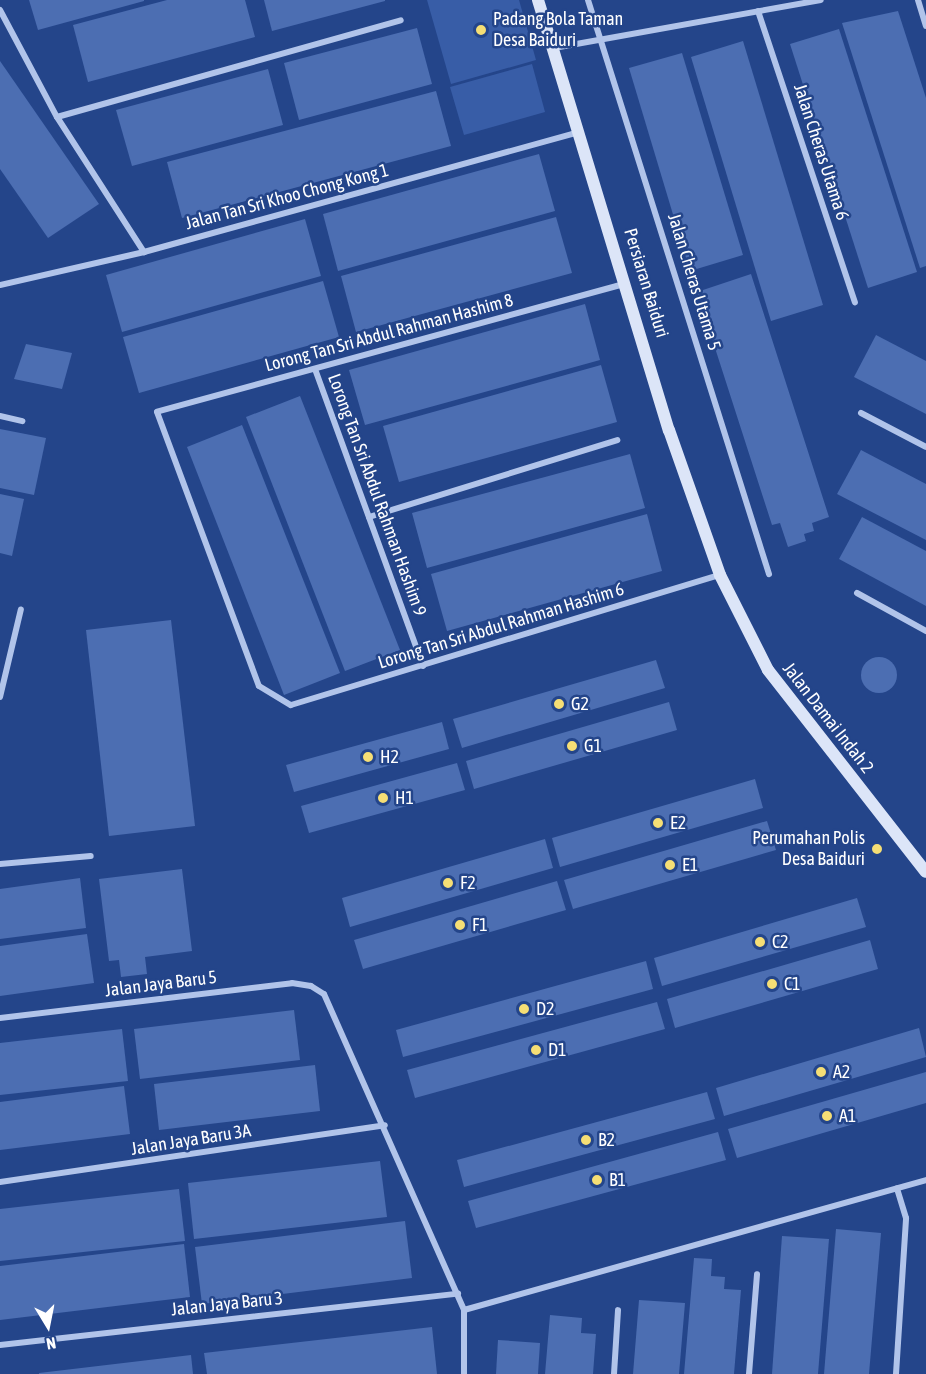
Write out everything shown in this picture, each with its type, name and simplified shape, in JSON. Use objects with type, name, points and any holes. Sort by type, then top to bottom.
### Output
[{"type":"street","name":"Persiaran Baiduri","points":[[538,0],[628,283],[669,430],[720,575]]},
{"type":"street","name":"Jalan Cheras Utama 5","points":[[588,0],[768,574]]},
{"type":"street","points":[[554,48],[821,0]]},
{"type":"street","points":[[918,0],[926,26]]},
{"type":"street","points":[[0,10],[57,117],[144,252]]},
{"type":"street","name":"Jalan Cheras Utama 6","points":[[758,11],[855,302]]},
{"type":"street","points":[[57,117],[401,20]]},
{"type":"street","name":"Jalan Tan Sri Khoo Chong Kong 1","points":[[0,285],[144,252],[581,132]]},
{"type":"street","name":"Lorong Tan Sri Abdul Rahman Hashim 8","points":[[291,705],[259,686],[157,412],[628,283]]},
{"type":"street","name":"Lorong Tan Sri Abdul Rahman Hashim 9","points":[[315,369],[423,666]]},
{"type":"street","points":[[861,413],[926,447]]},
{"type":"street","points":[[0,416],[22,421]]},
{"type":"street","points":[[369,518],[617,440]]},
{"type":"street","name":"Lorong Tan Sri Abdul Rahman Hashim 6","points":[[291,705],[720,575]]},
{"type":"street","name":"Jalan Damai Indah 2","points":[[720,575],[768,670],[926,872]]},
{"type":"street","points":[[857,593],[926,631]]},
{"type":"street","points":[[0,697],[21,609]]},
{"type":"street","points":[[0,864],[91,856]]},
{"type":"street","name":"Jalan Jaya Baru 5","points":[[0,1018],[292,983],[311,986],[324,994],[385,1125]]},
{"type":"street","points":[[385,1125],[464,1310],[464,1374]]},
{"type":"street","name":"Jalan Jaya Baru 3A","points":[[0,1182],[385,1125]]},
{"type":"street","points":[[464,1310],[926,1180]]},
{"type":"street","points":[[896,1374],[906,1218],[897,1188]]},
{"type":"street","points":[[749,1374],[758,1274]]},
{"type":"street","name":"Jalan Jaya Baru 3","points":[[0,1345],[458,1294]]},
{"type":"street","points":[[614,1374],[618,1310]]},
{"type":"shaded area","name":"Padang Bola Taman Desa Baiduri","points":[[427,0],[519,0],[536,60],[451,84]]},
{"type":"shaded area","points":[[532,64],[545,112],[464,135],[450,87]]},
{"type":"building","points":[[29,0],[144,0],[144,1],[38,30]]},
{"type":"building","points":[[167,0],[245,0],[255,37],[88,82],[73,25]]},
{"type":"building","points":[[264,0],[385,0],[385,1],[272,31]]},
{"type":"building","points":[[898,11],[926,98],[926,266],[920,268],[842,23]]},
{"type":"building","points":[[417,28],[432,84],[299,120],[284,63]]},
{"type":"building","points":[[839,29],[917,272],[868,288],[790,44]]},
{"type":"building","points":[[743,41],[823,305],[771,321],[691,57]]},
{"type":"building","points":[[682,53],[743,255],[690,271],[629,68]]},
{"type":"building","points":[[0,61],[99,204],[48,238],[0,169]]},
{"type":"building","points":[[268,69],[283,125],[132,166],[116,110]]},
{"type":"building","points":[[436,91],[451,146],[182,218],[167,162]]},
{"type":"building","points":[[539,154],[555,211],[338,271],[323,214]]},
{"type":"building","points":[[556,217],[572,273],[356,332],[341,276]]},
{"type":"building","points":[[305,219],[321,276],[122,332],[106,275]]},
{"type":"building","points":[[751,274],[829,517],[812,523],[814,531],[804,534],[806,541],[788,547],[780,523],[772,525],[697,292]]},
{"type":"building","points":[[323,281],[339,337],[139,393],[123,337]]},
{"type":"building","points":[[585,304],[600,360],[365,425],[349,370]]},
{"type":"building","points":[[876,335],[926,361],[926,414],[854,377]]},
{"type":"building","points":[[26,344],[72,353],[62,389],[14,379]]},
{"type":"building","points":[[601,365],[617,422],[399,482],[383,426]]},
{"type":"building","points":[[300,396],[400,650],[345,671],[246,417]]},
{"type":"building","points":[[242,425],[340,673],[284,695],[187,447]]},
{"type":"building","points":[[0,429],[46,438],[34,495],[0,488]]},
{"type":"building","points":[[861,450],[926,484],[926,540],[837,494]]},
{"type":"building","points":[[630,454],[645,508],[427,568],[412,513]]},
{"type":"building","points":[[0,494],[24,499],[12,556],[0,553]]},
{"type":"building","points":[[647,514],[662,571],[447,631],[431,574]]},
{"type":"building","points":[[862,517],[926,551],[926,606],[839,559]]},
{"type":"building","points":[[171,620],[195,826],[109,836],[86,630]]},
{"type":"building","points":[[879,657],[892,662],[897,675],[892,688],[879,693],[866,688],[861,675],[866,662]]},
{"type":"building","name":"G2","points":[[656,660],[665,688],[462,748],[453,719]]},
{"type":"building","name":"G1","points":[[669,702],[677,730],[474,789],[466,761]]},
{"type":"building","name":"H2","points":[[442,722],[449,749],[294,792],[286,765]]},
{"type":"building","name":"H1","points":[[457,763],[465,790],[309,833],[301,806]]},
{"type":"building","name":"E2","points":[[755,779],[763,808],[560,867],[552,838]]},
{"type":"building","name":"E1","points":[[767,821],[776,850],[573,909],[564,880]]},
{"type":"building","name":"F2","points":[[545,839],[553,868],[350,927],[342,898]]},
{"type":"building","points":[[182,869],[192,951],[145,957],[147,974],[121,977],[119,960],[109,961],[99,879]]},
{"type":"building","points":[[80,878],[86,928],[0,939],[0,889]]},
{"type":"building","name":"F1","points":[[557,881],[566,910],[363,969],[354,940]]},
{"type":"building","name":"C2","points":[[857,898],[866,927],[662,986],[654,958]]},
{"type":"building","points":[[87,934],[94,983],[0,996],[0,946]]},
{"type":"building","name":"C1","points":[[870,940],[878,969],[675,1028],[667,999]]},
{"type":"building","name":"D2","points":[[646,961],[653,989],[403,1057],[396,1030]]},
{"type":"building","name":"D1","points":[[657,1002],[665,1029],[415,1098],[407,1070]]},
{"type":"building","points":[[294,1010],[300,1060],[140,1079],[134,1029]]},
{"type":"building","name":"A2","points":[[919,1028],[926,1057],[724,1116],[716,1088]]},
{"type":"building","points":[[122,1029],[128,1081],[0,1095],[0,1043]]},
{"type":"building","points":[[315,1065],[320,1111],[159,1130],[154,1084]]},
{"type":"building","name":"A1","points":[[926,1072],[926,1103],[737,1158],[728,1129]]},
{"type":"building","points":[[124,1086],[130,1134],[0,1150],[0,1102]]},
{"type":"building","name":"B2","points":[[707,1092],[715,1119],[464,1187],[457,1160]]},
{"type":"building","name":"B1","points":[[718,1132],[726,1160],[476,1228],[468,1201]]},
{"type":"building","points":[[380,1161],[387,1217],[194,1239],[188,1183]]},
{"type":"building","points":[[179,1189],[185,1241],[0,1261],[0,1209]]},
{"type":"building","points":[[405,1221],[412,1278],[202,1304],[195,1247]]},
{"type":"building","points":[[836,1229],[881,1233],[869,1374],[824,1374]]},
{"type":"building","points":[[782,1236],[829,1239],[818,1374],[772,1374]]},
{"type":"building","points":[[184,1244],[190,1297],[0,1320],[0,1266]]},
{"type":"building","points":[[694,1258],[712,1259],[711,1276],[725,1277],[724,1289],[741,1290],[734,1374],[684,1374]]},
{"type":"building","points":[[639,1300],[685,1303],[679,1374],[633,1374]]},
{"type":"building","points":[[550,1315],[582,1318],[581,1333],[596,1334],[593,1374],[545,1374]]},
{"type":"building","points":[[432,1327],[437,1374],[207,1374],[204,1353]]},
{"type":"building","points":[[498,1340],[540,1343],[538,1374],[496,1374]]},
{"type":"building","points":[[191,1355],[193,1374],[39,1374],[39,1373]]},
{"type":"place","name":"Padang Bola Taman Desa Baiduri","points":[[481,30]]},
{"type":"place","name":"G2","points":[[559,704]]},
{"type":"place","name":"G1","points":[[572,746]]},
{"type":"place","name":"H2","points":[[368,757]]},
{"type":"place","name":"H1","points":[[383,798]]},
{"type":"place","name":"E2","points":[[658,823]]},
{"type":"place","name":"Perumahan Polis Desa Baiduri","points":[[877,849]]},
{"type":"place","name":"E1","points":[[670,865]]},
{"type":"place","name":"F2","points":[[448,883]]},
{"type":"place","name":"F1","points":[[460,925]]},
{"type":"place","name":"C2","points":[[760,942]]},
{"type":"place","name":"C1","points":[[772,984]]},
{"type":"place","name":"D2","points":[[524,1009]]},
{"type":"place","name":"D1","points":[[536,1050]]},
{"type":"place","name":"A2","points":[[821,1072]]},
{"type":"place","name":"A1","points":[[827,1116]]},
{"type":"place","name":"B2","points":[[586,1140]]},
{"type":"place","name":"B1","points":[[597,1180]]}]
